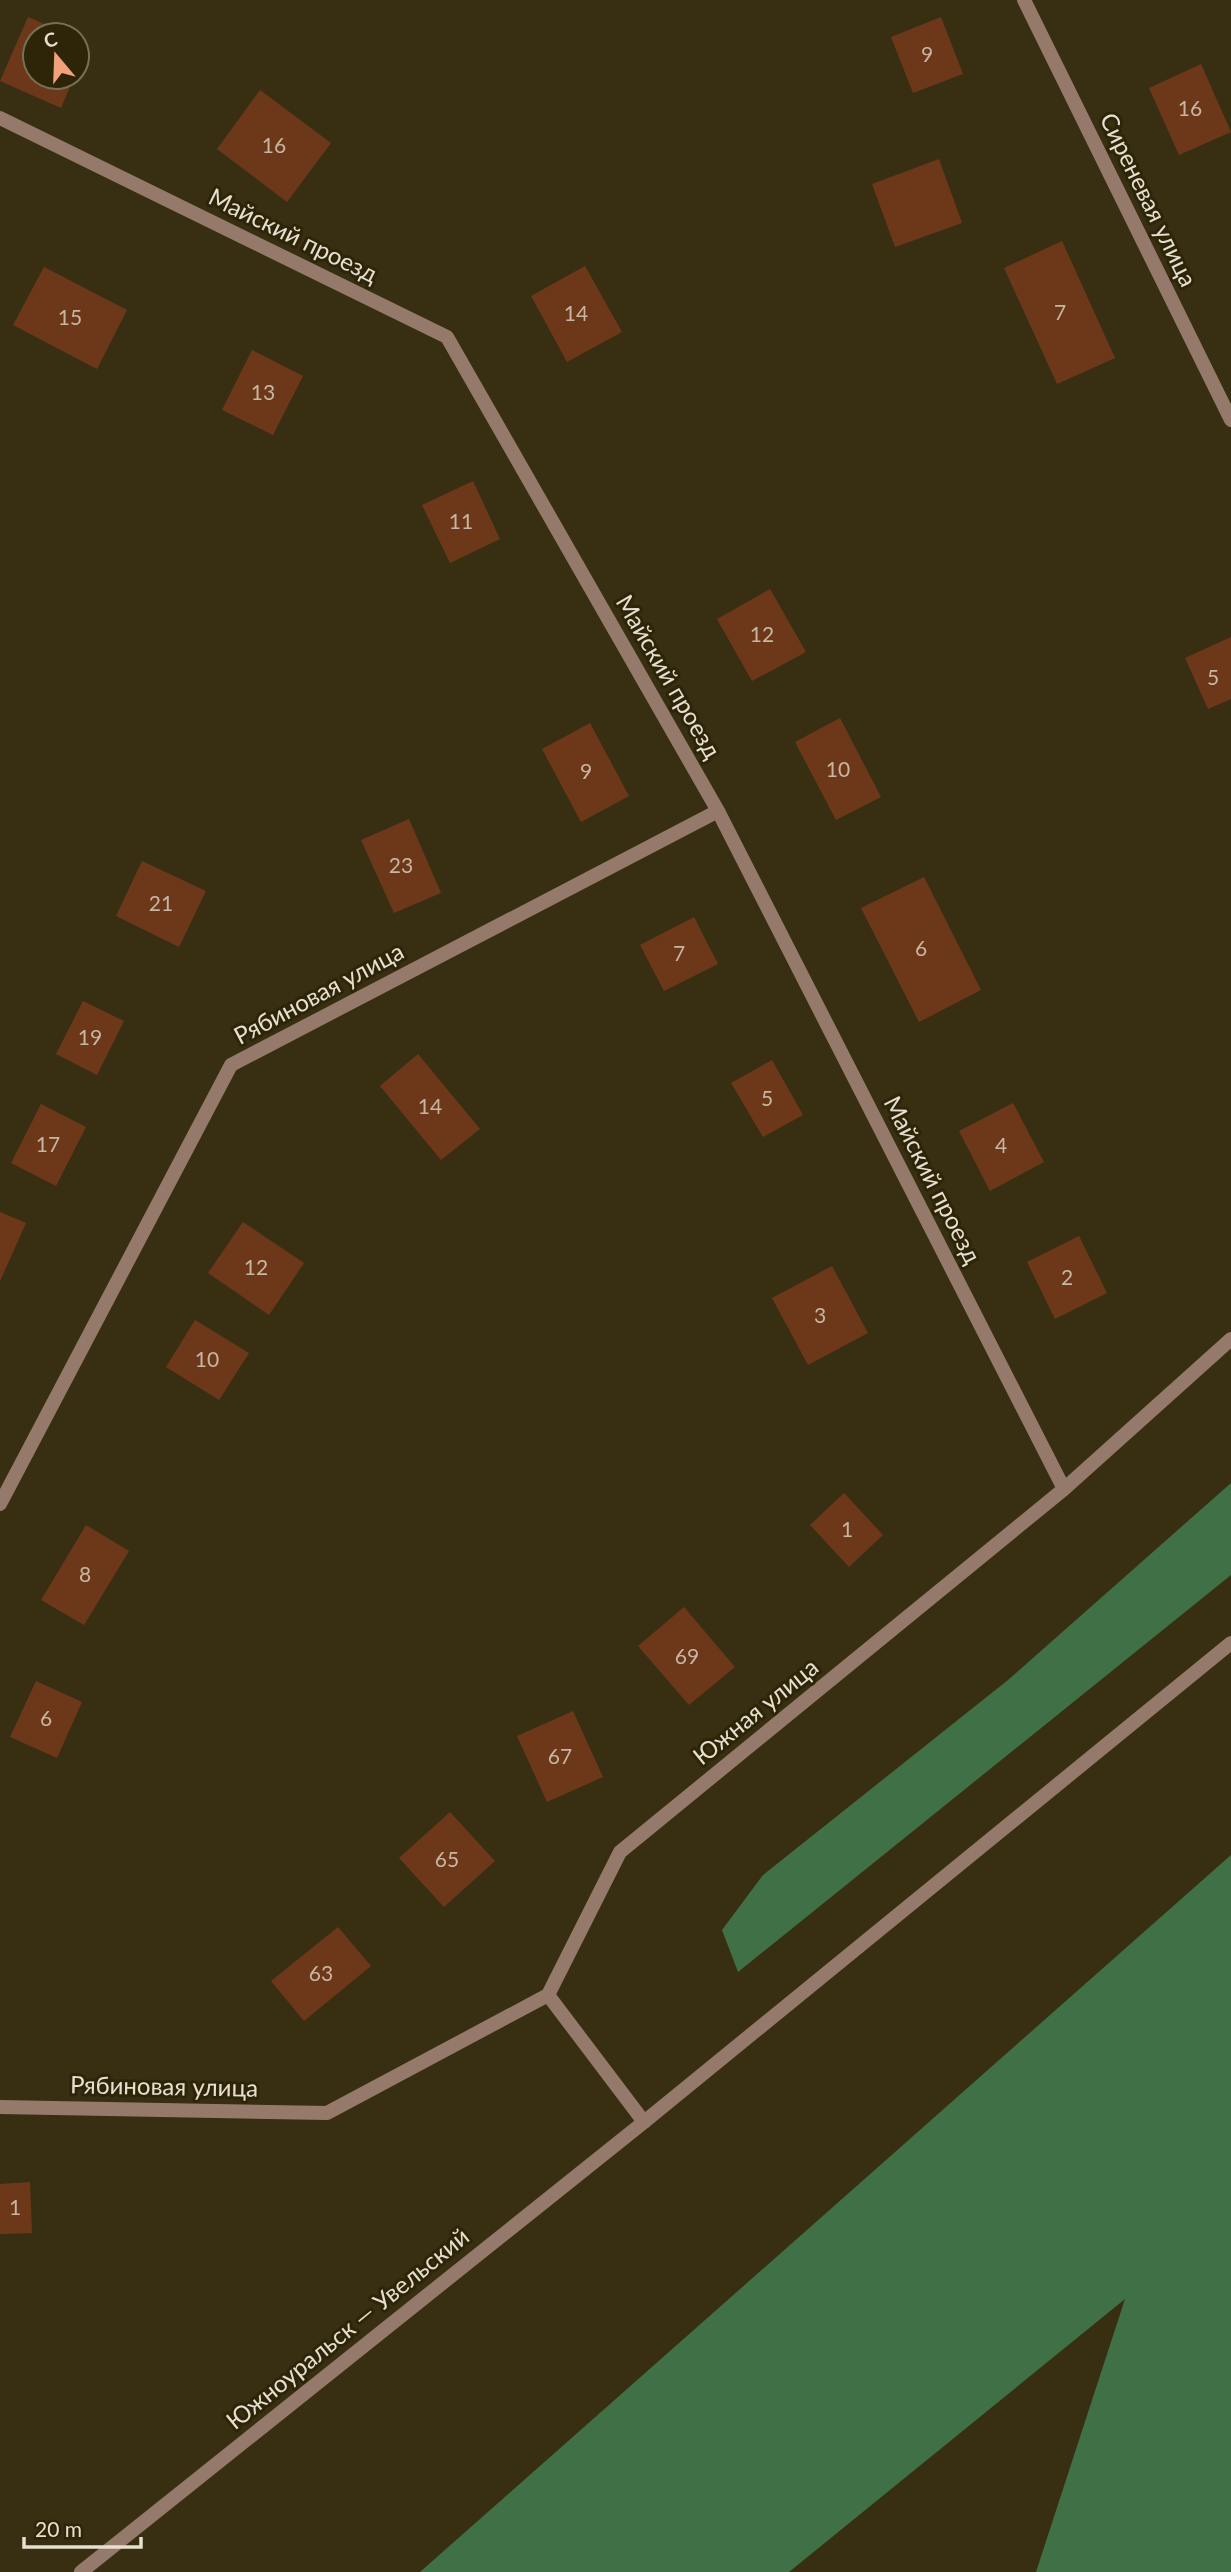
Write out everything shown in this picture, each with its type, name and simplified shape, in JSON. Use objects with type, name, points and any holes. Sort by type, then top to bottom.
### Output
[{"type":"street","name":"Сиреневая улица","points":[[1024,0],[1231,420]]},
{"type":"street","name":"Майский проезд","points":[[0,118],[447,337],[718,811],[1064,1489]]},
{"type":"street","name":"Рябиновая улица","points":[[0,1504],[231,1065],[718,811]]},
{"type":"street","name":"Южная улица","points":[[548,1995],[620,1852],[1064,1489],[1231,1339]]},
{"type":"street","name":"Южноуральск — Увельский","points":[[81,2572],[644,2122],[1231,1643]]},
{"type":"street","name":"Рябиновая улица","points":[[0,2107],[327,2113],[548,1995]]},
{"type":"street","points":[[548,1995],[644,2122]]},
{"type":"green space","points":[[1231,1483],[1231,1575],[738,1972],[722,1930],[763,1875],[1008,1680]]},
{"type":"green space","points":[[1231,1855],[1231,2572],[1036,2572],[1125,2299],[789,2572],[420,2572]]},
{"type":"building","points":[[941,17],[963,74],[913,93],[891,37]]},
{"type":"building","points":[[21,33],[21,90],[0,81]]},
{"type":"building","points":[[1201,64],[1231,132],[1179,155],[1149,88]]},
{"type":"building","points":[[260,90],[331,143],[287,202],[217,149]]},
{"type":"building","points":[[23,91],[68,91],[61,108]]},
{"type":"building","points":[[939,159],[962,223],[895,247],[872,184]]},
{"type":"building","points":[[1062,241],[1115,358],[1057,384],[1004,268]]},
{"type":"building","points":[[585,266],[622,332],[567,362],[531,296]]},
{"type":"building","points":[[44,267],[127,310],[97,369],[13,325]]},
{"type":"building","points":[[252,350],[303,376],[273,435],[222,410]]},
{"type":"building","points":[[473,481],[500,539],[450,563],[422,505]]},
{"type":"building","points":[[770,589],[806,652],[752,681],[717,619]]},
{"type":"building","points":[[1231,637],[1231,699],[1208,709],[1185,658]]},
{"type":"building","points":[[840,718],[881,797],[836,820],[795,742]]},
{"type":"building","points":[[590,723],[629,796],[581,822],[542,749]]},
{"type":"building","points":[[409,819],[441,893],[394,913],[361,840]]},
{"type":"building","points":[[142,861],[206,891],[179,947],[116,916]]},
{"type":"building","points":[[924,877],[981,990],[919,1022],[861,908]]},
{"type":"building","points":[[694,917],[718,964],[664,991],[640,945]]},
{"type":"building","points":[[83,1001],[124,1021],[97,1075],[56,1054]]},
{"type":"building","points":[[418,1054],[480,1129],[441,1160],[380,1086]]},
{"type":"building","points":[[772,1060],[803,1115],[763,1137],[731,1083]]},
{"type":"building","points":[[1013,1103],[1044,1162],[990,1191],[959,1131]]},
{"type":"building","points":[[41,1104],[86,1127],[56,1186],[11,1163]]},
{"type":"building","points":[[0,1212],[26,1223],[0,1281]]},
{"type":"building","points":[[243,1222],[304,1263],[269,1315],[208,1273]]},
{"type":"building","points":[[1079,1236],[1107,1293],[1055,1319],[1027,1262]]},
{"type":"building","points":[[832,1266],[868,1333],[808,1365],[772,1298]]},
{"type":"building","points":[[195,1320],[249,1353],[219,1400],[166,1367]]},
{"type":"building","points":[[844,1493],[883,1535],[849,1567],[810,1525]]},
{"type":"building","points":[[86,1525],[129,1551],[84,1625],[41,1600]]},
{"type":"building","points":[[684,1607],[735,1667],[689,1705],[638,1646]]},
{"type":"building","points":[[36,1681],[82,1702],[57,1758],[10,1737]]},
{"type":"building","points":[[573,1711],[603,1777],[547,1802],[517,1736]]},
{"type":"building","points":[[450,1812],[495,1861],[444,1907],[399,1858]]},
{"type":"building","points":[[338,1927],[371,1966],[304,2021],[271,1981]]},
{"type":"building","points":[[30,2182],[32,2233],[0,2234],[0,2184]]}]
